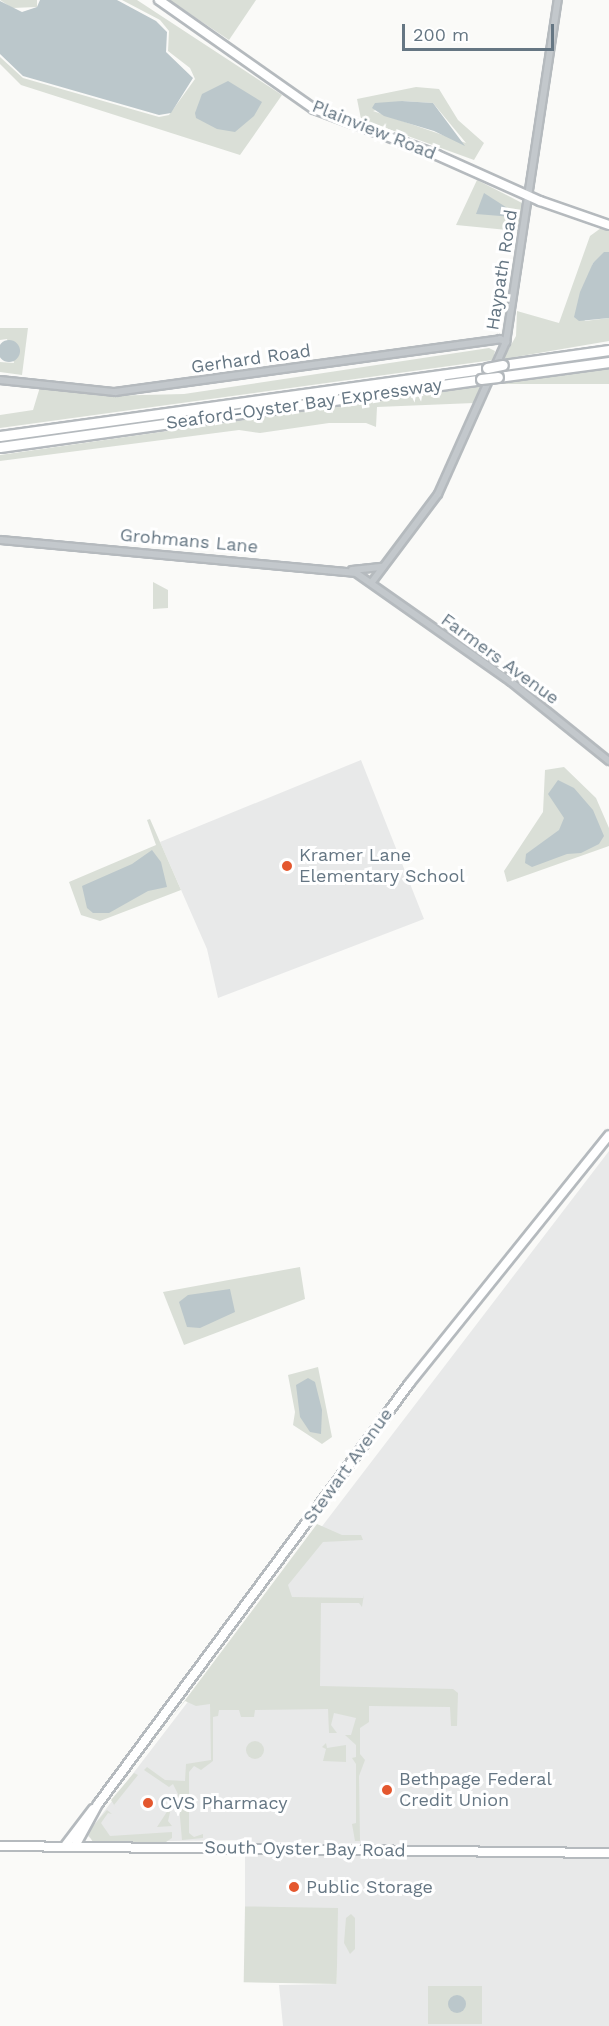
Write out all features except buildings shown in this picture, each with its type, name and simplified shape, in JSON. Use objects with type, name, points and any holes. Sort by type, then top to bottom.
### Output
[{"type":"highway","name":"Seaford-Oyster Bay Expressway","points":[[0,436],[609,350]]},
{"type":"highway","name":"Seaford-Oyster Bay Expressway","points":[[0,447],[609,362]]},
{"type":"main road","name":"Plainview Road","points":[[159,0],[314,109],[436,155],[529,197],[609,225]]},
{"type":"main road","name":"Stewart Avenue","points":[[70,1846],[98,1804],[409,1384],[609,1135]]},
{"type":"main road","name":"South Oyster Bay Road","points":[[0,1846],[609,1852]]},
{"type":"street","name":"Haypath Road","points":[[372,582],[438,494],[506,342],[558,0]]},
{"type":"street","name":"Gerhard Road","points":[[0,380],[116,392],[500,339],[506,342]]},
{"type":"street","name":"Grohmans Lane","points":[[0,540],[348,570],[372,582]]},
{"type":"street","points":[[348,570],[384,567]]},
{"type":"street","name":"Farmers Avenue","points":[[372,582],[511,682],[609,761]]},
{"type":"shaded area","points":[[0,0],[37,0],[37,7],[12,8]]},
{"type":"shaded area","points":[[40,0],[117,0],[156,21],[167,32],[166,52],[193,78],[171,113],[159,115],[23,76],[0,54],[0,1],[22,12],[37,7]]},
{"type":"shaded area","points":[[122,0],[137,0],[282,95],[240,155],[21,85],[0,64],[0,57],[23,78],[159,117],[169,115],[195,79],[190,68],[168,51],[169,31],[160,20]]},
{"type":"shaded area","points":[[169,0],[256,0],[229,40]]},
{"type":"shaded area","points":[[228,81],[262,102],[254,116],[235,132],[217,129],[196,118],[195,113],[202,94]]},
{"type":"shaded area","points":[[416,87],[439,89],[458,120],[484,143],[474,160],[361,119],[357,99]],"holes":[[[402,101],[433,103],[466,143],[373,111]]]},
{"type":"shaded area","points":[[402,101],[433,103],[465,146],[434,131],[384,116],[372,108],[375,103]]},
{"type":"shaded area","points":[[477,180],[522,203],[518,231],[456,225]]},
{"type":"shaded area","points":[[484,193],[512,211],[512,217],[476,214]]},
{"type":"shaded area","points":[[601,228],[609,228],[609,252],[593,263],[578,309],[585,321],[609,318],[609,341],[503,359],[516,336],[517,311],[559,323],[590,236]]},
{"type":"shaded area","points":[[604,252],[609,252],[609,318],[579,321],[574,317],[580,292],[593,263]]},
{"type":"shaded area","points":[[0,328],[28,328],[22,375],[0,372],[0,362],[14,363],[7,339],[0,340]]},
{"type":"shaded area","points":[[9,340],[17,343],[20,351],[17,359],[9,362],[1,359],[-2,351],[1,343]]},
{"type":"shaded area","points":[[489,348],[495,351],[493,360],[0,428],[0,415],[33,410],[40,387],[102,396],[184,394]]},
{"type":"shaded area","points":[[490,369],[609,369],[609,384],[490,384]]},
{"type":"shaded area","points":[[481,386],[474,403],[377,407],[376,427],[366,423],[329,423],[260,433],[239,430],[0,461],[0,455]]},
{"type":"shaded area","points":[[153,582],[168,590],[168,608],[153,609]]},
{"type":"shaded area","name":"Kramer Lane Elementary School","points":[[361,760],[424,919],[218,998],[207,949],[160,842]]},
{"type":"shaded area","points":[[564,767],[596,798],[609,828],[609,846],[507,882],[504,871],[543,812],[545,770]]},
{"type":"shaded area","points":[[558,780],[574,788],[593,810],[604,836],[599,844],[581,853],[567,854],[532,867],[525,863],[526,854],[559,830],[564,818],[548,794]]},
{"type":"shaded area","points":[[150,819],[181,890],[100,921],[81,915],[69,882],[156,845],[147,820]]},
{"type":"shaded area","points":[[152,850],[161,862],[167,887],[148,891],[109,913],[93,913],[87,908],[82,886],[132,864]]},
{"type":"shaded area","points":[[609,1151],[609,2026],[283,2026],[279,1985],[337,1984],[337,1908],[245,1909],[245,1840],[96,1842],[86,1835]]},
{"type":"shaded area","points":[[300,1267],[305,1299],[184,1345],[163,1292]]},
{"type":"shaded area","points":[[230,1289],[235,1312],[200,1328],[187,1327],[179,1302],[188,1295]]},
{"type":"shaded area","points":[[318,1367],[332,1437],[322,1444],[293,1425],[295,1412],[288,1375]]},
{"type":"shaded area","points":[[308,1378],[315,1382],[322,1410],[321,1434],[310,1432],[300,1417],[296,1385]]},
{"type":"shaded area","points":[[317,1524],[342,1535],[361,1535],[363,1540],[323,1542],[288,1585],[292,1597],[363,1598],[364,1594],[362,1607],[359,1603],[321,1603],[320,1686],[453,1689],[458,1693],[457,1726],[451,1726],[450,1707],[369,1706],[369,1722],[360,1728],[360,1754],[365,1760],[359,1776],[360,1841],[355,1841],[352,1824],[356,1823],[356,1764],[352,1758],[356,1757],[356,1745],[345,1735],[351,1735],[356,1718],[334,1713],[331,1725],[337,1733],[329,1733],[328,1709],[255,1710],[254,1717],[241,1717],[239,1710],[219,1710],[218,1716],[213,1717],[213,1761],[201,1770],[194,1766],[189,1772],[189,1833],[194,1837],[203,1834],[203,1838],[182,1840],[178,1794],[173,1784],[169,1787],[144,1770],[147,1767],[165,1780],[185,1781],[186,1764],[211,1760],[210,1704],[196,1706],[185,1701],[168,1723]]},
{"type":"shaded area","points":[[251,1741],[259,1741],[264,1746],[262,1757],[251,1759],[246,1754],[246,1746]]},
{"type":"shaded area","points":[[326,1743],[327,1748],[346,1745],[346,1762],[323,1761],[326,1749],[322,1747]]},
{"type":"shaded area","points":[[134,1773],[138,1775],[114,1805],[111,1800]]},
{"type":"shaded area","points":[[172,1804],[168,1821],[172,1826],[157,1827]]},
{"type":"shaded area","points":[[107,1810],[112,1814],[108,1813],[101,1823],[110,1836],[172,1832],[172,1838],[166,1842],[93,1842],[87,1833]]},
{"type":"shaded area","points":[[245,1906],[338,1908],[337,1984],[244,1982]]},
{"type":"shaded area","points":[[351,1914],[355,1918],[355,1949],[350,1954],[344,1943],[346,1918]]},
{"type":"shaded area","points":[[428,1986],[482,1986],[482,2024],[428,2024]]},
{"type":"shaded area","points":[[453,1995],[461,1995],[466,2000],[464,2011],[453,2013],[448,2008],[448,2000]]},
{"type":"place","name":"Kramer Lane Elementary School","points":[[287,866]]},
{"type":"place","name":"Bethpage Federal Credit Union","points":[[387,1790]]},
{"type":"place","name":"CVS Pharmacy","points":[[148,1803]]},
{"type":"place","name":"Public Storage","points":[[294,1887]]}]
